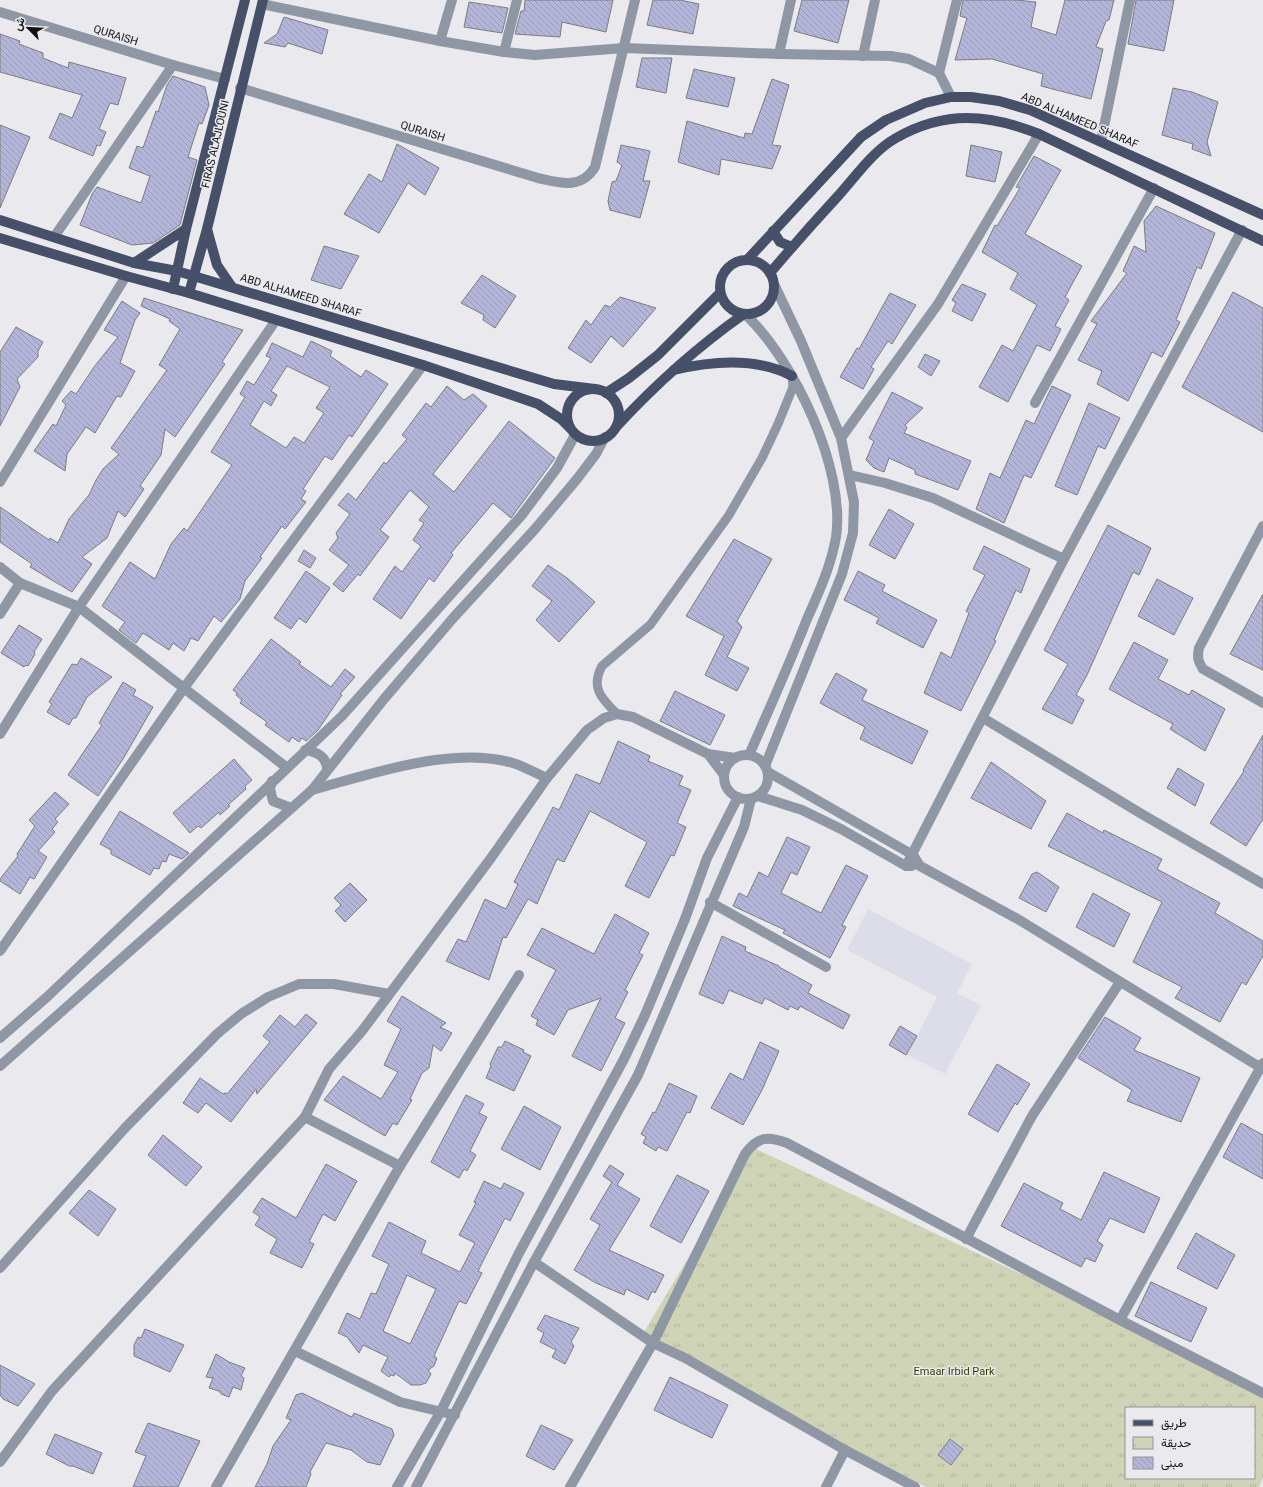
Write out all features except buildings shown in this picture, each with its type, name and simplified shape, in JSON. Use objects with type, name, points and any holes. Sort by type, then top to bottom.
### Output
[{"type":"main road","name":"FIRAS ALAJLOUNI","points":[[173,289],[186,229],[245,0]]},
{"type":"main road","name":"FIRAS ALAJLOUNI","points":[[189,292],[207,229],[240,88],[263,2]]},
{"type":"main road","name":"ABD ALHAMEED SHARAF","points":[[747,260],[861,137],[886,120],[925,103],[951,97],[971,97],[999,101],[1030,110],[1263,215]]},
{"type":"main road","points":[[770,273],[870,160],[896,138],[938,121],[962,118],[991,119],[1011,123],[1039,134],[1263,241]]},
{"type":"main road","name":"ABD ALHAMEED SHARAF","points":[[0,220],[134,263],[177,271],[554,384],[595,389]]},
{"type":"main road","points":[[134,263],[186,229]]},
{"type":"main road","points":[[207,229],[217,265],[232,287]]},
{"type":"main road","points":[[773,231],[780,242],[792,247]]},
{"type":"main road","points":[[0,238],[126,276],[189,292],[423,365],[538,404],[561,419],[573,431],[590,441],[606,437],[672,370],[744,314]]},
{"type":"main road","points":[[747,260],[760,263],[770,273],[774,284],[774,292],[766,306],[753,314],[744,314],[731,310],[722,299],[719,286],[724,272],[734,263],[747,260]]},
{"type":"main road","points":[[606,393],[629,378],[658,355],[720,293]]},
{"type":"main road","points":[[672,370],[692,365],[735,362],[777,368],[792,376]]},
{"type":"main road","points":[[573,431],[567,421],[569,405],[579,393],[595,389],[606,393],[616,404],[618,411],[617,426]]},
{"type":"street","points":[[440,41],[452,0]]},
{"type":"street","points":[[504,52],[517,0]]},
{"type":"street","points":[[624,48],[635,0]]},
{"type":"street","points":[[779,54],[791,0]]},
{"type":"street","points":[[863,56],[875,0]]},
{"type":"street","points":[[939,73],[957,0]]},
{"type":"street","points":[[1101,141],[1130,0]]},
{"type":"street","points":[[263,2],[440,41],[504,52],[535,55],[624,48],[779,54],[891,56],[909,59],[939,73],[951,97]]},
{"type":"street","name":"QURAISH","points":[[0,12],[173,65],[225,79]]},
{"type":"street","name":"QURAISH","points":[[240,88],[538,178],[560,183],[584,180],[590,175],[595,167],[624,48]]},
{"type":"street","points":[[54,237],[173,65]]},
{"type":"street","points":[[841,438],[938,304],[1039,134]]},
{"type":"street","points":[[1035,403],[1154,188]]},
{"type":"street","points":[[906,866],[1064,559],[1242,230]]},
{"type":"street","points":[[0,482],[126,276]]},
{"type":"street","points":[[416,1487],[534,1262],[638,1075],[710,902],[744,826],[754,797],[766,786],[767,769],[825,620],[848,553],[853,533],[854,502],[850,475],[841,438],[801,341],[774,284]]},
{"type":"street","points":[[744,314],[757,325],[775,348],[811,411],[821,439],[837,501],[836,536],[830,566],[778,692],[748,755]]},
{"type":"street","points":[[0,734],[79,608],[276,320]]},
{"type":"street","points":[[0,951],[184,688],[423,365]]},
{"type":"street","points":[[0,1038],[47,997],[272,781],[342,716],[521,516],[557,468],[573,431]]},
{"type":"street","points":[[0,1066],[312,790],[384,698],[558,501],[596,454],[606,437]]},
{"type":"street","points":[[850,475],[885,483],[933,498],[1064,559]]},
{"type":"street","points":[[1263,526],[1199,648],[1198,662],[1204,669],[1263,703]]},
{"type":"street","points":[[0,567],[20,583],[79,608],[286,768]]},
{"type":"street","points":[[0,614],[20,583]]},
{"type":"street","points":[[0,1462],[52,1391],[305,1117],[319,1085],[329,1069],[362,1031],[491,858],[547,778],[587,730],[604,718],[617,714],[633,717],[708,754],[735,758],[748,755],[755,757],[767,769],[913,855],[920,866]]},
{"type":"street","points":[[983,718],[1140,813],[1263,884]]},
{"type":"street","points":[[305,750],[319,754],[324,758],[327,763],[327,770]]},
{"type":"street","points":[[708,754],[724,775],[728,788],[738,797],[754,797],[802,810],[841,829],[906,866],[920,866],[1016,918],[1262,1067],[1120,1320]]},
{"type":"street","points":[[312,790],[421,761],[478,758],[516,764],[547,778]]},
{"type":"street","points":[[724,775],[730,762],[735,758]]},
{"type":"street","points":[[272,781],[270,789],[272,801],[291,808]]},
{"type":"street","points":[[397,1487],[441,1411],[519,1253],[624,1059],[645,1015],[707,858],[738,797]]},
{"type":"street","points":[[710,902],[826,967]]},
{"type":"street","points":[[216,1487],[400,1166],[519,975]]},
{"type":"street","points":[[966,1239],[1032,1116],[1120,982]]},
{"type":"street","points":[[0,1268],[125,1128],[217,1034],[241,1014],[268,996],[299,984],[334,984],[389,994]]},
{"type":"street","points":[[305,1117],[400,1166]]},
{"type":"street","points":[[570,1487],[653,1343],[745,1154],[751,1145],[763,1139],[775,1139],[787,1143],[1120,1320],[1263,1393]]},
{"type":"street","points":[[534,1262],[653,1343],[685,1358],[845,1450],[915,1487]]},
{"type":"street","points":[[295,1351],[400,1402],[455,1415]]},
{"type":"street","points":[[826,1487],[845,1450]]},
{"type":"lane","points":[[617,714],[601,697],[596,686],[597,674],[602,666],[650,625],[729,515],[762,458],[778,424],[793,387],[792,376]]},
{"type":"shaded area","points":[[868,909],[972,964],[957,993],[981,1005],[945,1074],[907,1055],[937,997],[847,950]]},
{"type":"green space","name":"Emaar Irbid Park","points":[[754,1148],[1263,1388],[1263,1478],[1259,1487],[926,1487],[641,1337]]}]
